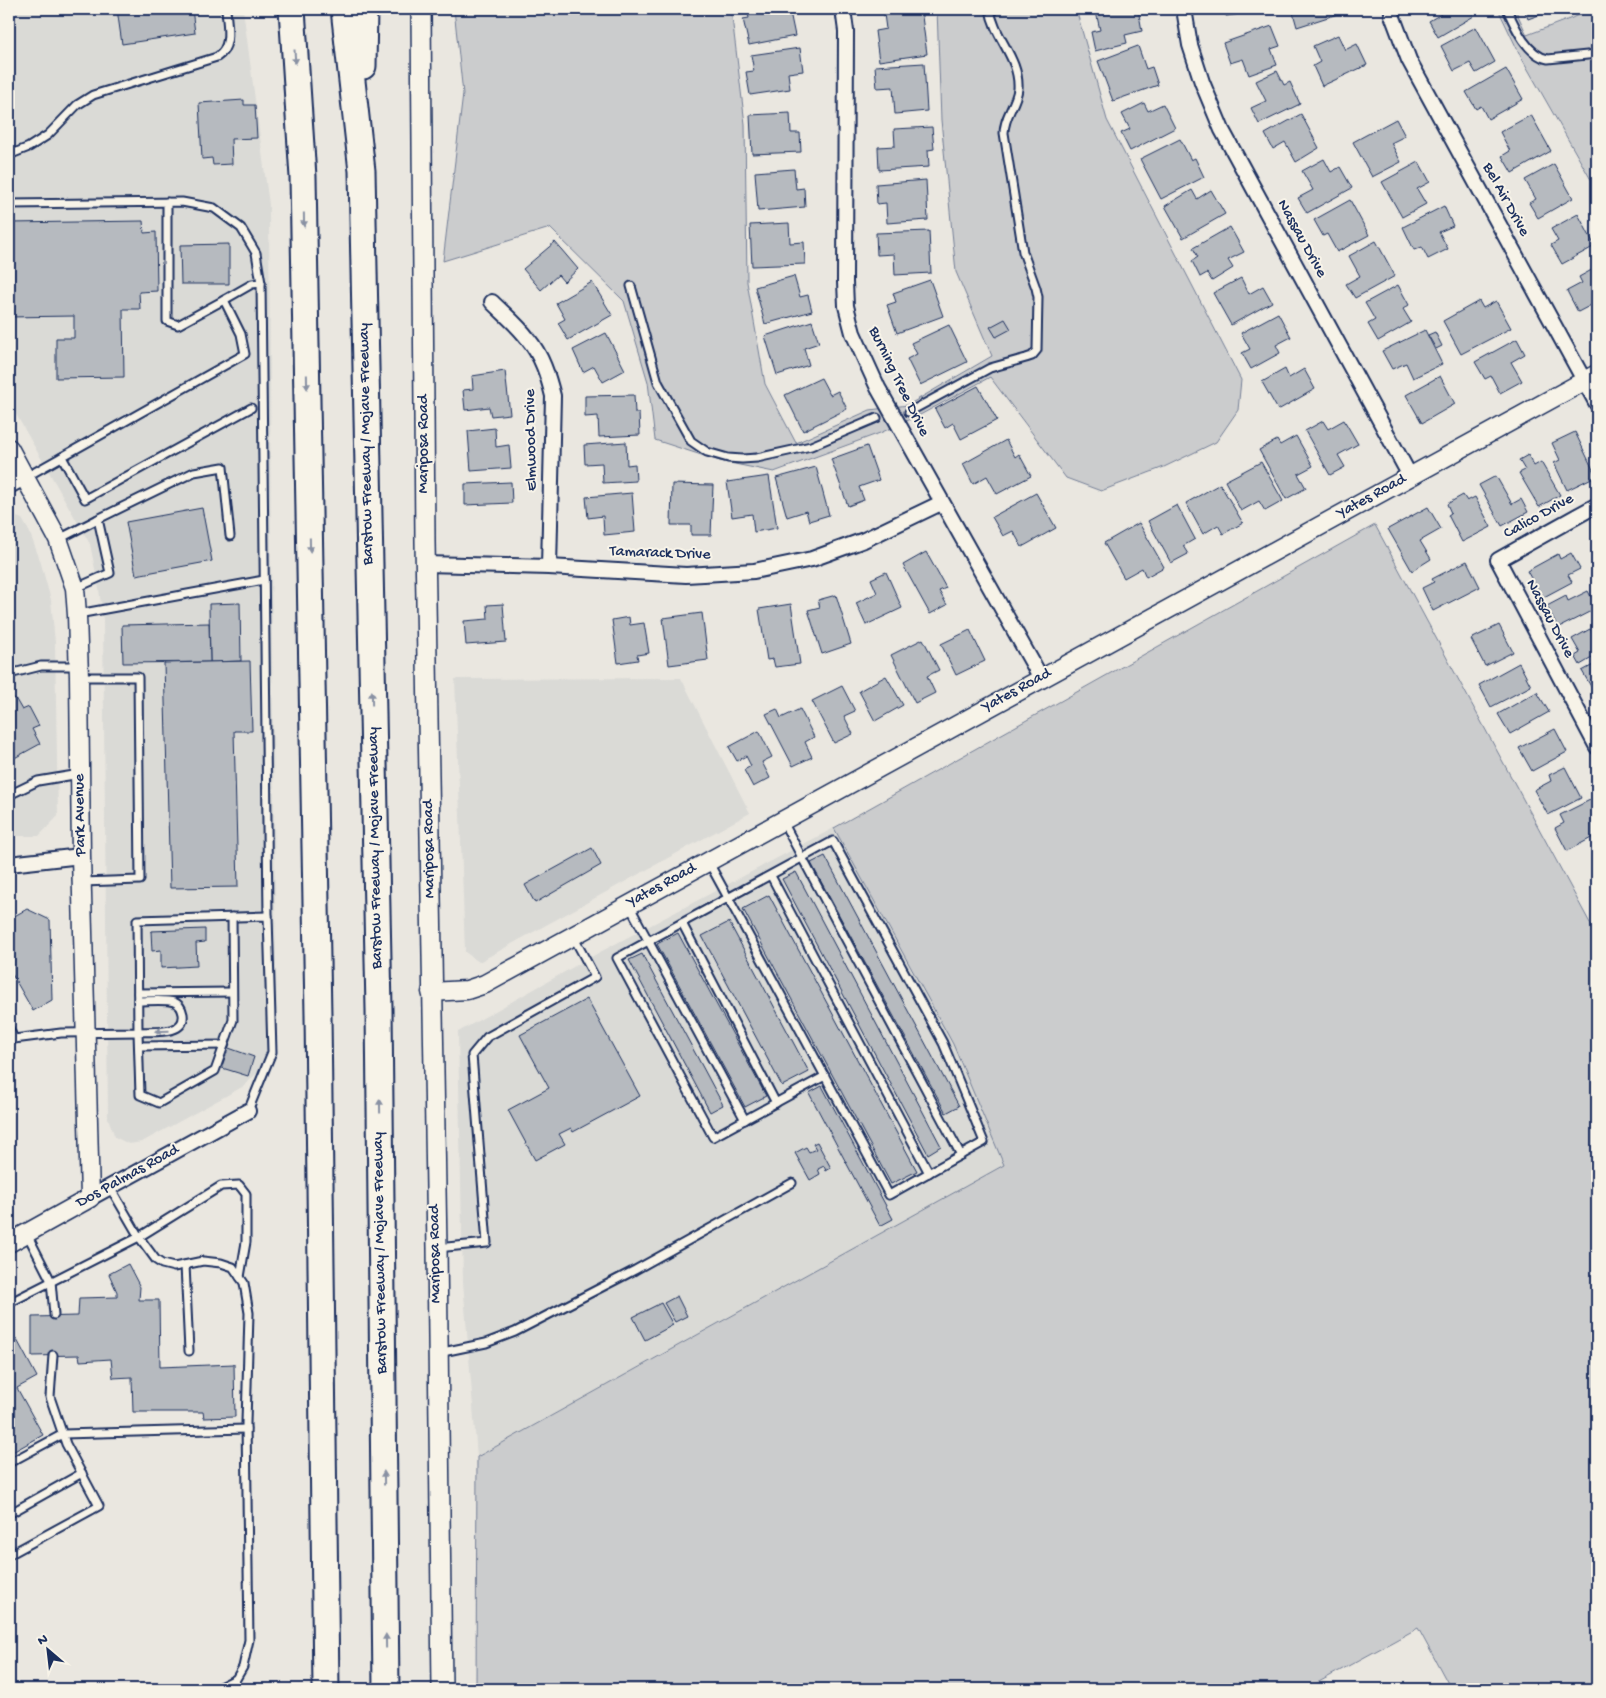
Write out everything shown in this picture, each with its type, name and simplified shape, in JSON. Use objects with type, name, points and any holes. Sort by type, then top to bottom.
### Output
[{"type":"highway","points":[[292,9],[304,187],[318,1014],[326,1689]]},
{"type":"highway","name":"Barstow Freeway / Mojave Freeway","points":[[344,9],[362,171],[379,1009],[386,1689]]},
{"type":"highway","points":[[362,171],[364,9]]},
{"type":"main road","name":"Mariposa Road","points":[[421,9],[425,564],[431,836],[431,992],[437,1248],[442,1689]]},
{"type":"street","name":"Burning Tree Drive","points":[[843,9],[846,31],[846,306],[853,333],[867,366],[941,503],[1041,678]]},
{"type":"street","name":"Nassau Drive","points":[[1184,9],[1193,54],[1202,82],[1222,130],[1410,476]]},
{"type":"street","name":"Bel Air Drive","points":[[1392,9],[1392,16],[1409,60],[1591,377],[1597,404]]},
{"type":"street","name":"Elmwood Drive","points":[[492,302],[528,338],[542,361],[553,396],[549,567]]},
{"type":"street","name":"Yates Road","points":[[431,992],[467,990],[485,984],[1591,377]]},
{"type":"street","name":"Park Avenue","points":[[9,448],[58,539],[75,588],[90,1198]]},
{"type":"street","points":[[9,486],[26,477]]},
{"type":"street","name":"Tamarack Drive","points":[[425,564],[549,567],[686,576],[754,571],[812,559],[864,540],[941,503]]},
{"type":"street","name":"Calico Drive","points":[[1498,560],[1597,505]]},
{"type":"street","name":"Nassau Drive","points":[[1498,560],[1597,748]]},
{"type":"street","points":[[9,864],[81,856]]},
{"type":"street","name":"Dos Palmas Road","points":[[9,1243],[248,1111]]},
{"type":"lane","points":[[9,154],[28,147],[48,135],[77,105],[93,95],[223,54],[228,38],[226,9]]},
{"type":"lane","points":[[909,412],[990,368],[1032,356],[1037,350],[1038,297],[1023,252],[1004,133],[1004,122],[1015,100],[1018,88],[1015,63],[997,29],[990,9]]},
{"type":"lane","points":[[1507,9],[1518,31],[1529,47],[1541,58],[1597,54]]},
{"type":"lane","points":[[167,202],[167,321],[178,325],[252,284],[261,283]]},
{"type":"lane","points":[[9,204],[182,202],[214,208],[242,228],[256,253],[261,283],[268,916],[272,1052],[248,1111]]},
{"type":"lane","points":[[631,286],[658,382],[691,441],[707,452],[742,460],[757,458],[811,446],[877,418]]},
{"type":"lane","points":[[26,477],[245,354],[241,334],[224,300]]},
{"type":"lane","points":[[62,457],[85,499],[251,408]]},
{"type":"lane","points":[[58,539],[194,472],[223,467],[230,536]]},
{"type":"lane","points":[[75,588],[110,573],[98,519]]},
{"type":"lane","points":[[77,614],[264,580]]},
{"type":"lane","points":[[9,674],[41,666],[78,672],[138,677],[140,880],[82,882]]},
{"type":"lane","points":[[9,796],[38,781],[80,774]]},
{"type":"lane","points":[[782,820],[961,1155]]},
{"type":"lane","points":[[708,861],[728,898],[825,1076],[889,1195],[984,1142],[938,1035],[833,841],[770,876],[728,898],[617,958],[714,1137],[825,1076]]},
{"type":"lane","points":[[770,876],[929,1173]]},
{"type":"lane","points":[[629,905],[745,1120]]},
{"type":"lane","points":[[232,917],[233,1020],[216,1070],[158,1103],[140,1095],[137,920],[232,917],[268,916]]},
{"type":"lane","points":[[682,923],[776,1103]]},
{"type":"lane","points":[[437,1248],[487,1243],[472,1056],[487,1037],[595,977],[573,936]]},
{"type":"lane","points":[[138,993],[232,992]]},
{"type":"lane","points":[[9,1028],[12,1040],[60,1033],[171,1031],[178,1028],[182,1022],[183,1014],[180,1006],[173,1002],[138,1002]]},
{"type":"lane","points":[[139,1046],[224,1044]]},
{"type":"lane","points":[[438,1353],[486,1343],[515,1332],[635,1270],[792,1183]]},
{"type":"lane","points":[[9,1303],[139,1237],[221,1186],[239,1185],[246,1194],[246,1242],[240,1277]]},
{"type":"lane","points":[[110,1187],[139,1237],[156,1260],[162,1264],[174,1267],[203,1261],[222,1263],[234,1267],[244,1283],[249,1312],[246,1429],[249,1640],[243,1667],[236,1679],[216,1689]]},
{"type":"lane","points":[[26,1233],[51,1281],[54,1315]]},
{"type":"lane","points":[[185,1264],[190,1352]]},
{"type":"lane","points":[[9,1555],[100,1506],[63,1434],[50,1397],[53,1355]]},
{"type":"lane","points":[[9,1463],[63,1434],[246,1429]]},
{"type":"lane","points":[[9,1514],[82,1473]]},
{"type":"shaded area","points":[[9,9],[243,9],[269,205],[277,1053],[244,1086],[142,1142],[129,1144],[115,1137],[108,1118],[103,620],[99,589],[90,544],[9,402]]},
{"type":"shaded area","points":[[454,9],[731,9],[745,124],[747,282],[765,384],[796,443],[870,410],[908,405],[992,356],[956,272],[941,120],[937,9],[1076,9],[1107,120],[1241,380],[1238,410],[1216,442],[1164,467],[1101,491],[1066,478],[990,377],[920,415],[880,433],[774,472],[720,461],[655,440],[648,382],[624,301],[550,228],[443,261],[463,94]]},
{"type":"shaded area","points":[[1498,9],[1515,9],[1527,35],[1590,9],[1597,9],[1597,186],[1590,178],[1521,57]]},
{"type":"shaded area","points":[[9,514],[22,519],[29,531],[40,560],[51,600],[55,643],[58,816],[39,836],[9,838]]},
{"type":"shaded area","points":[[1375,525],[1597,936],[1597,1689],[1451,1689],[1418,1628],[1306,1689],[476,1689],[477,1457],[1004,1165],[953,1044],[834,828]]},
{"type":"shaded area","points":[[681,678],[750,813],[479,962],[465,952],[455,679]]},
{"type":"shaded area","points":[[834,828],[953,1044],[1004,1165],[477,1457],[463,1282],[458,1032],[600,952]]},
{"type":"building","points":[[117,9],[192,9],[195,33],[122,44]]},
{"type":"building","points":[[747,9],[799,9],[790,12],[795,36],[749,45],[743,19],[749,18]]},
{"type":"building","points":[[921,9],[927,54],[879,61],[875,31],[886,29],[884,14]]},
{"type":"building","points":[[1109,9],[1138,9],[1142,31],[1125,35],[1127,43],[1095,51],[1091,32],[1100,30],[1096,12]]},
{"type":"building","points":[[1224,9],[1263,9],[1263,11],[1226,16]]},
{"type":"building","points":[[1292,9],[1353,9],[1297,27]]},
{"type":"building","points":[[1438,9],[1470,9],[1474,16],[1438,37],[1429,21],[1441,14]]},
{"type":"building","points":[[1524,9],[1555,9],[1528,19]]},
{"type":"building","points":[[1272,26],[1280,46],[1271,49],[1277,65],[1249,75],[1243,59],[1230,63],[1223,43]]},
{"type":"building","points":[[1476,27],[1495,62],[1476,73],[1470,63],[1454,71],[1441,46]]},
{"type":"building","points":[[1338,35],[1345,50],[1357,44],[1367,65],[1322,86],[1313,66],[1320,62],[1313,46]]},
{"type":"building","points":[[1138,46],[1146,69],[1152,67],[1158,85],[1113,101],[1098,61]]},
{"type":"building","points":[[800,48],[803,71],[788,73],[790,89],[750,95],[746,72],[754,71],[751,55]]},
{"type":"building","points":[[924,63],[927,111],[895,114],[893,87],[877,88],[875,66]]},
{"type":"building","points":[[1506,69],[1523,99],[1488,119],[1481,106],[1476,109],[1466,92]]},
{"type":"building","points":[[1277,71],[1284,85],[1290,82],[1300,104],[1259,124],[1251,108],[1266,101],[1256,81]]},
{"type":"building","points":[[244,100],[244,105],[255,105],[257,138],[231,139],[232,164],[213,165],[212,158],[202,159],[199,103]]},
{"type":"building","points":[[1144,103],[1148,111],[1163,104],[1175,128],[1130,151],[1121,133],[1130,129],[1122,114]]},
{"type":"building","points":[[790,113],[791,133],[800,133],[801,152],[752,154],[750,115]]},
{"type":"building","points":[[1301,114],[1319,148],[1296,162],[1285,142],[1273,149],[1265,134]]},
{"type":"building","points":[[1531,115],[1551,151],[1512,173],[1502,156],[1510,151],[1500,132]]},
{"type":"building","points":[[1396,119],[1405,136],[1391,143],[1401,162],[1372,177],[1353,142]]},
{"type":"building","points":[[932,127],[934,149],[928,150],[929,167],[879,170],[878,147],[895,146],[894,129]]},
{"type":"building","points":[[1180,139],[1191,160],[1195,158],[1204,177],[1161,199],[1140,159]]},
{"type":"building","points":[[1324,159],[1331,172],[1340,167],[1352,188],[1307,213],[1298,198],[1313,190],[1302,171]]},
{"type":"building","points":[[1419,162],[1430,182],[1417,189],[1426,204],[1402,217],[1382,182]]},
{"type":"building","points":[[1554,164],[1573,198],[1538,218],[1529,203],[1536,199],[1525,180]]},
{"type":"building","points":[[794,169],[796,189],[804,188],[805,207],[758,211],[755,172]]},
{"type":"building","points":[[926,180],[928,220],[887,223],[886,203],[877,204],[876,184]]},
{"type":"building","points":[[1192,190],[1197,199],[1211,190],[1225,214],[1183,238],[1165,206]]},
{"type":"building","points":[[1350,200],[1369,235],[1337,252],[1327,234],[1323,236],[1314,220]]},
{"type":"building","points":[[1444,206],[1453,226],[1439,232],[1448,249],[1428,259],[1422,247],[1414,250],[1403,227]]},
{"type":"building","points":[[1578,214],[1595,246],[1562,264],[1551,245],[1558,241],[1551,229]]},
{"type":"building","points":[[143,221],[144,233],[156,232],[157,291],[139,292],[140,309],[123,309],[124,377],[56,378],[56,338],[74,338],[74,316],[9,317],[9,223]]},
{"type":"building","points":[[789,223],[790,243],[804,242],[805,264],[752,266],[750,225]]},
{"type":"building","points":[[1230,227],[1244,252],[1228,260],[1233,268],[1212,281],[1207,273],[1200,277],[1192,261],[1198,257],[1193,248]]},
{"type":"building","points":[[929,231],[931,273],[895,275],[894,254],[877,255],[876,233]]},
{"type":"building","points":[[1376,241],[1395,276],[1355,298],[1346,284],[1360,276],[1349,256]]},
{"type":"building","points":[[555,242],[578,269],[564,282],[558,275],[541,290],[523,269]]},
{"type":"building","points":[[229,244],[229,284],[181,284],[180,245]]},
{"type":"building","points":[[1597,267],[1597,302],[1578,312],[1567,291],[1582,283],[1579,277]]},
{"type":"building","points":[[794,276],[800,297],[808,295],[812,311],[765,324],[755,287]]},
{"type":"building","points":[[1241,278],[1249,294],[1263,286],[1272,302],[1231,325],[1213,293]]},
{"type":"building","points":[[930,280],[943,316],[897,333],[887,305],[896,302],[893,293]]},
{"type":"building","points":[[592,282],[612,315],[568,340],[558,323],[565,319],[556,303]]},
{"type":"building","points":[[1398,285],[1409,305],[1403,309],[1411,322],[1378,341],[1368,324],[1375,320],[1365,303]]},
{"type":"building","points":[[1479,301],[1483,308],[1496,301],[1511,328],[1461,354],[1443,321]]},
{"type":"building","points":[[1278,313],[1291,337],[1276,345],[1280,353],[1251,369],[1242,353],[1250,349],[1241,333]]},
{"type":"building","points":[[1005,319],[1011,329],[996,337],[990,327]]},
{"type":"building","points":[[812,321],[819,343],[804,348],[809,365],[777,375],[765,336]]},
{"type":"building","points":[[949,325],[967,362],[920,385],[907,359],[917,354],[911,343]]},
{"type":"building","points":[[1425,330],[1442,364],[1413,378],[1406,363],[1392,369],[1382,351]]},
{"type":"building","points":[[1435,332],[1442,346],[1436,349],[1428,335]]},
{"type":"building","points":[[606,333],[625,370],[603,382],[594,366],[583,372],[573,350]]},
{"type":"building","points":[[1517,339],[1525,354],[1511,362],[1522,381],[1500,393],[1491,376],[1485,379],[1475,362]]},
{"type":"building","points":[[1285,369],[1289,378],[1304,369],[1315,389],[1278,410],[1262,382]]},
{"type":"building","points":[[505,371],[510,414],[491,416],[489,407],[465,410],[463,390],[473,389],[472,376]]},
{"type":"building","points":[[1440,376],[1455,404],[1422,423],[1406,395]]},
{"type":"building","points":[[821,378],[830,395],[838,391],[847,409],[803,431],[785,395]]},
{"type":"building","points":[[978,386],[997,420],[961,439],[953,423],[945,428],[935,409]]},
{"type":"building","points":[[634,395],[635,413],[639,413],[640,435],[599,437],[598,416],[585,417],[585,396]]},
{"type":"building","points":[[1344,420],[1358,444],[1338,455],[1345,467],[1330,475],[1305,431],[1323,421],[1328,429]]},
{"type":"building","points":[[495,428],[496,447],[509,445],[511,468],[471,471],[468,431]]},
{"type":"building","points":[[1575,432],[1596,476],[1567,490],[1554,463],[1560,460],[1552,443]]},
{"type":"building","points":[[1296,436],[1313,466],[1298,474],[1306,488],[1286,499],[1259,450],[1277,440],[1280,445]]},
{"type":"building","points":[[1006,440],[1015,457],[1019,454],[1031,476],[997,494],[987,476],[973,484],[963,464]]},
{"type":"building","points":[[626,442],[627,465],[635,464],[636,481],[603,483],[602,463],[585,464],[584,445]]},
{"type":"building","points":[[867,446],[879,480],[859,487],[864,500],[848,506],[831,459]]},
{"type":"building","points":[[1528,455],[1534,466],[1541,462],[1560,495],[1539,507],[1519,473],[1525,470],[1519,460]]},
{"type":"building","points":[[1261,462],[1283,501],[1265,511],[1259,501],[1241,511],[1225,481]]},
{"type":"building","points":[[816,467],[829,515],[809,521],[806,511],[787,517],[776,478]]},
{"type":"building","points":[[769,476],[777,528],[754,532],[752,514],[732,517],[727,482]]},
{"type":"building","points":[[1496,476],[1512,504],[1521,499],[1528,512],[1502,526],[1479,485]]},
{"type":"building","points":[[511,482],[512,503],[465,505],[465,484]]},
{"type":"building","points":[[672,484],[713,485],[711,535],[691,535],[691,525],[671,525]]},
{"type":"building","points":[[1220,484],[1243,523],[1223,534],[1218,525],[1203,534],[1186,503]]},
{"type":"building","points":[[632,493],[635,532],[604,535],[603,516],[588,518],[586,497]]},
{"type":"building","points":[[1036,493],[1056,528],[1022,547],[1013,531],[1003,536],[992,517]]},
{"type":"building","points":[[1463,495],[1467,501],[1475,497],[1491,527],[1462,542],[1448,515],[1451,513],[1447,504]]},
{"type":"building","points":[[1177,505],[1195,539],[1183,546],[1188,554],[1171,563],[1148,521]]},
{"type":"building","points":[[1428,507],[1441,529],[1420,541],[1431,559],[1412,571],[1388,529]]},
{"type":"building","points":[[202,508],[212,561],[136,575],[126,522]]},
{"type":"building","points":[[1139,523],[1164,567],[1146,577],[1142,568],[1124,578],[1104,543]]},
{"type":"building","points":[[926,552],[946,588],[939,591],[947,605],[930,614],[903,565]]},
{"type":"building","points":[[1571,553],[1580,569],[1568,575],[1572,582],[1542,598],[1527,571],[1558,554],[1560,559]]},
{"type":"building","points":[[1467,561],[1480,587],[1433,611],[1422,588],[1434,582],[1432,579]]},
{"type":"building","points":[[886,572],[902,608],[866,625],[856,603],[877,593],[871,579]]},
{"type":"building","points":[[1588,591],[1597,608],[1558,628],[1547,606],[1566,596],[1568,601]]},
{"type":"building","points":[[836,595],[851,644],[822,654],[808,610],[820,607],[818,600]]},
{"type":"building","points":[[240,603],[241,661],[210,662],[209,604]]},
{"type":"building","points":[[503,604],[506,642],[466,645],[464,621],[488,619],[487,605]]},
{"type":"building","points":[[791,604],[800,664],[775,667],[773,659],[767,660],[759,609]]},
{"type":"building","points":[[9,610],[14,619],[9,622]]},
{"type":"building","points":[[702,613],[708,660],[669,665],[663,618]]},
{"type":"building","points":[[629,617],[630,625],[644,623],[649,653],[637,655],[638,660],[618,663],[612,620]]},
{"type":"building","points":[[209,623],[210,662],[123,663],[122,625]]},
{"type":"building","points":[[1499,625],[1513,652],[1485,666],[1471,639]]},
{"type":"building","points":[[1590,629],[1595,637],[1597,636],[1597,655],[1580,665],[1575,656],[1580,653],[1572,639]]},
{"type":"building","points":[[970,630],[985,661],[956,675],[941,644]]},
{"type":"building","points":[[923,639],[939,670],[927,676],[935,693],[915,703],[891,655]]},
{"type":"building","points":[[250,661],[252,731],[234,731],[238,887],[170,888],[164,663]]},
{"type":"building","points":[[1519,663],[1531,686],[1491,707],[1479,685]]},
{"type":"building","points":[[1597,663],[1597,688],[1593,690],[1582,671]]},
{"type":"building","points":[[886,676],[903,705],[875,721],[859,691]]},
{"type":"building","points":[[842,686],[855,711],[844,716],[853,734],[834,743],[812,701]]},
{"type":"building","points":[[1537,692],[1549,712],[1510,734],[1498,714]]},
{"type":"building","points":[[15,698],[22,710],[29,707],[39,726],[32,729],[40,744],[9,761],[9,701]]},
{"type":"building","points":[[777,709],[781,718],[800,709],[814,737],[805,742],[812,757],[793,766],[766,714]]},
{"type":"building","points":[[1555,729],[1567,752],[1532,771],[1519,748]]},
{"type":"building","points":[[759,731],[772,757],[762,762],[770,778],[753,787],[744,770],[751,766],[746,756],[737,761],[729,747]]},
{"type":"building","points":[[1565,767],[1581,798],[1548,815],[1534,790],[1551,781],[1549,775]]},
{"type":"building","points":[[1592,799],[1597,809],[1597,835],[1567,851],[1555,828],[1564,823],[1560,815]]},
{"type":"building","points":[[592,848],[601,865],[535,903],[525,885]]},
{"type":"building","points":[[825,856],[959,1106],[946,1113],[811,863]]},
{"type":"building","points":[[796,872],[941,1146],[928,1154],[782,879]]},
{"type":"building","points":[[769,895],[917,1171],[891,1184],[743,909]]},
{"type":"building","points":[[27,909],[50,920],[52,1000],[33,1011],[9,969],[9,919]]},
{"type":"building","points":[[729,922],[809,1072],[782,1086],[702,936]]},
{"type":"building","points":[[205,929],[205,942],[196,943],[197,966],[161,968],[161,950],[152,951],[151,931]]},
{"type":"building","points":[[678,933],[766,1096],[745,1107],[657,944]]},
{"type":"building","points":[[642,954],[723,1105],[710,1112],[629,960]]},
{"type":"building","points":[[587,999],[640,1096],[573,1132],[571,1128],[559,1134],[565,1144],[535,1160],[508,1110],[549,1088],[520,1035]]},
{"type":"building","points":[[226,1047],[254,1057],[248,1076],[219,1067]]},
{"type":"building","points":[[822,1086],[893,1219],[880,1226],[809,1093]]},
{"type":"building","points":[[817,1142],[831,1168],[826,1171],[824,1166],[818,1169],[820,1174],[810,1180],[795,1153],[806,1147],[809,1152],[816,1149],[813,1144]]},
{"type":"building","points":[[128,1264],[140,1287],[139,1300],[159,1300],[160,1367],[234,1364],[235,1417],[204,1418],[203,1412],[133,1412],[132,1377],[113,1378],[111,1359],[80,1361],[79,1355],[32,1356],[32,1317],[78,1316],[79,1298],[117,1297],[117,1292],[109,1274]]},
{"type":"building","points":[[677,1296],[687,1316],[675,1322],[664,1303]]},
{"type":"building","points":[[661,1303],[673,1325],[645,1340],[633,1317]]},
{"type":"building","points":[[16,1338],[37,1377],[17,1388],[43,1435],[9,1454],[9,1341]]}]
